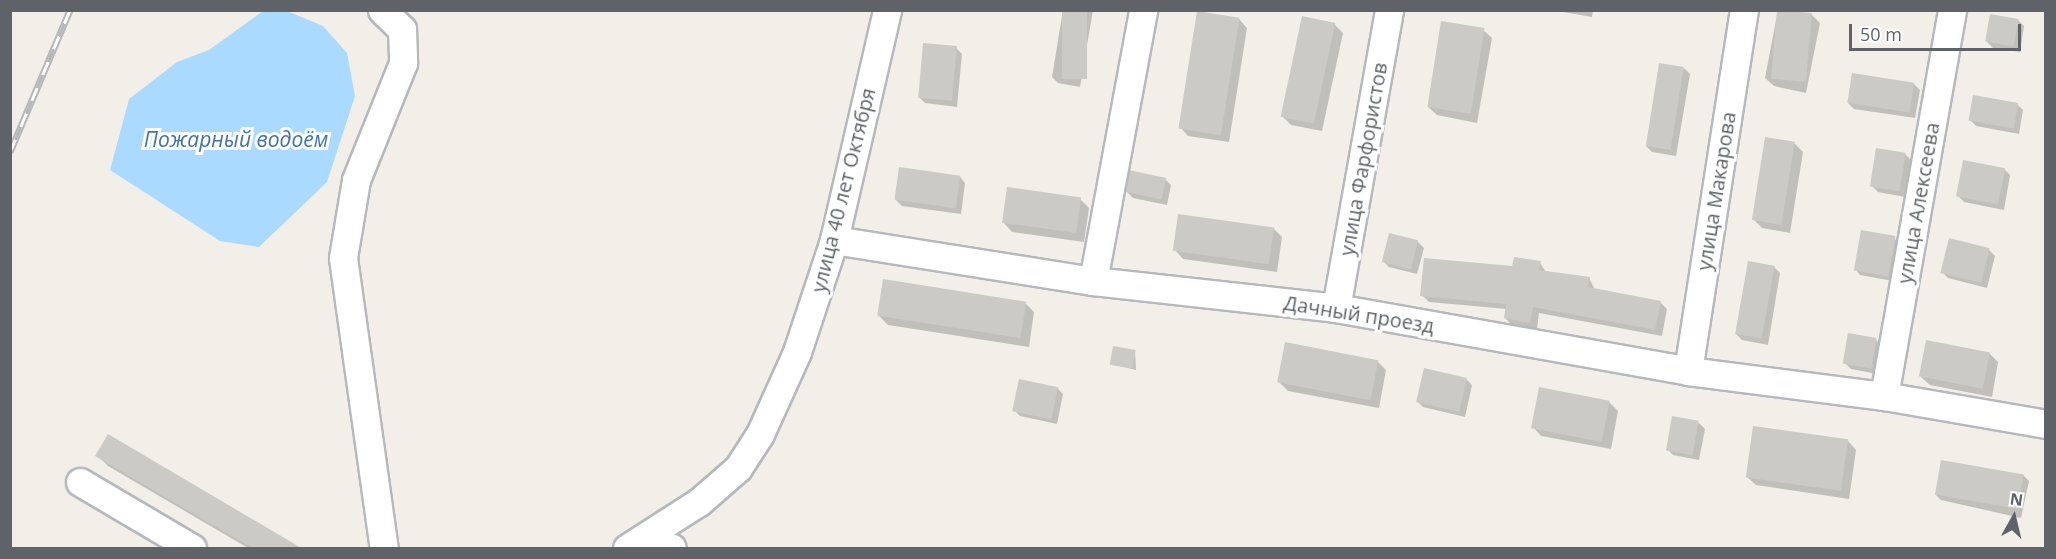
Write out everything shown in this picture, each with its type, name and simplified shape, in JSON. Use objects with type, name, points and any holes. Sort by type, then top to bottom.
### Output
[{"type":"street","points":[[382,10],[402,29],[403,63],[356,180],[343,258],[384,549]]},
{"type":"street","name":"улица 40 лет Октября","points":[[635,544],[699,502],[730,475],[760,434],[797,352],[834,240],[887,10]]},
{"type":"street","points":[[1093,281],[1143,10]]},
{"type":"street","name":"улица Фарфористов","points":[[1336,308],[1389,10]]},
{"type":"street","name":"улица Макарова","points":[[1688,371],[1744,10]]},
{"type":"street","name":"улица Алексеева","points":[[1884,396],[1952,10]]},
{"type":"street","name":"Дачный проезд","points":[[834,240],[1093,281],[1336,308],[1688,371],[1884,396],[2046,424]]},
{"type":"street","points":[[80,482],[192,549]]},
{"type":"street","points":[[635,544],[672,549]]},
{"type":"water","name":"Пожарный водоём","points":[[263,11],[287,11],[323,26],[347,53],[355,96],[327,182],[259,247],[220,241],[110,170],[129,99],[177,62],[209,50]]},
{"type":"building","points":[[1062,10],[1087,10],[1087,79],[1062,79]]},
{"type":"building","points":[[1777,10],[1812,13],[1806,82],[1771,79]]},
{"type":"building","points":[[1197,11],[1239,18],[1221,135],[1178,129]]},
{"type":"building","points":[[1990,14],[2019,19],[2014,47],[1985,42]]},
{"type":"building","points":[[1302,16],[1335,23],[1314,124],[1281,117]]},
{"type":"building","points":[[1441,21],[1484,28],[1471,114],[1427,107]]},
{"type":"building","points":[[923,43],[957,46],[952,101],[918,98]]},
{"type":"building","points":[[1659,63],[1684,67],[1671,150],[1646,146]]},
{"type":"building","points":[[1852,73],[1914,83],[1910,112],[1847,103]]},
{"type":"building","points":[[1973,95],[2018,103],[2014,129],[1968,121]]},
{"type":"building","points":[[1765,137],[1795,142],[1781,225],[1752,220]]},
{"type":"building","points":[[1876,148],[1906,153],[1900,191],[1870,187]]},
{"type":"building","points":[[1963,160],[2005,168],[1998,205],[1956,196]]},
{"type":"building","points":[[899,167],[960,176],[956,208],[894,200]]},
{"type":"building","points":[[1129,170],[1166,178],[1162,199],[1124,192]]},
{"type":"building","points":[[1007,187],[1081,197],[1076,233],[1002,223]]},
{"type":"building","points":[[1178,214],[1274,227],[1269,264],[1173,251]]},
{"type":"building","points":[[1861,230],[1895,236],[1888,276],[1854,270]]},
{"type":"building","points":[[1389,233],[1418,240],[1411,269],[1382,262]]},
{"type":"building","points":[[1949,238],[1990,248],[1981,283],[1940,273]]},
{"type":"building","points":[[1514,257],[1541,261],[1539,270],[1590,277],[1588,287],[1661,301],[1655,330],[1533,307],[1530,323],[1504,318],[1506,304],[1420,296],[1424,258],[1512,266]]},
{"type":"building","points":[[1748,261],[1775,266],[1762,339],[1735,334]]},
{"type":"building","points":[[883,279],[1026,302],[1020,338],[877,316]]},
{"type":"building","points":[[1848,333],[1877,338],[1871,369],[1843,364]]},
{"type":"building","points":[[1926,340],[1990,352],[1983,389],[1919,376]]},
{"type":"building","points":[[1285,342],[1378,360],[1370,400],[1277,382]]},
{"type":"building","points":[[1113,346],[1136,350],[1132,369],[1110,365]]},
{"type":"building","points":[[1424,368],[1467,378],[1459,412],[1416,402]]},
{"type":"building","points":[[1019,379],[1058,387],[1051,420],[1012,411]]},
{"type":"building","points":[[1539,387],[1610,401],[1602,442],[1531,428]]},
{"type":"building","points":[[1672,416],[1699,421],[1693,455],[1666,450]]},
{"type":"building","points":[[1753,426],[1848,439],[1841,491],[1746,477]]},
{"type":"building","points":[[108,434],[303,549],[254,549],[95,456]]},
{"type":"building","points":[[1941,460],[2024,475],[2018,509],[1935,494]]},
{"type":"railway","points":[[10,152],[70,10]]}]
